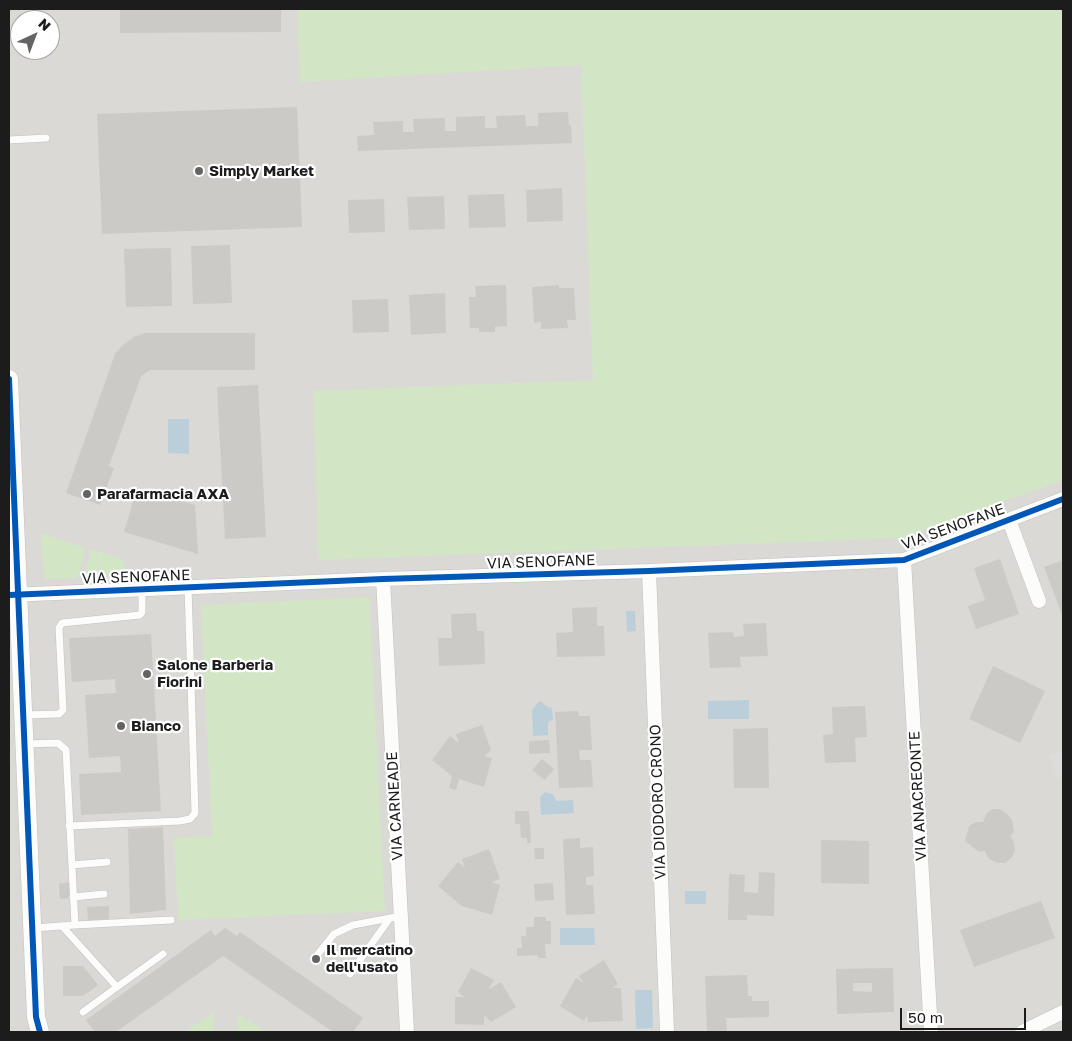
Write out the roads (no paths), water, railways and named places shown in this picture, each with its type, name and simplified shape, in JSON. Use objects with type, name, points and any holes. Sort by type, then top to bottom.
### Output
[{"type":"street","points":[[9,380],[13,595],[24,715],[36,1027]]},
{"type":"street","name":"VIA SENOFANE","points":[[13,595],[904,560],[1063,499]]},
{"type":"street","points":[[1009,520],[1039,601]]},
{"type":"street","name":"VIA ANACREONTE","points":[[904,560],[931,1032]]},
{"type":"street","name":"VIA DIODORO CRONO","points":[[650,571],[667,1032]]},
{"type":"street","name":"VIA CARNEADE","points":[[383,579],[395,917],[407,1032]]},
{"type":"street","points":[[1022,1032],[1063,1012]]},
{"type":"lane","points":[[9,140],[46,138]]},
{"type":"lane","points":[[69,826],[180,821],[190,819],[195,813],[188,588]]},
{"type":"lane","points":[[24,715],[59,714],[63,710],[59,626],[62,623],[140,615],[142,612],[142,590]]},
{"type":"lane","points":[[24,744],[58,743],[66,750],[75,925]]},
{"type":"lane","points":[[72,865],[107,862]]},
{"type":"lane","points":[[73,897],[104,894]]},
{"type":"lane","points":[[318,954],[334,934],[353,925],[395,917]]},
{"type":"lane","points":[[350,974],[395,917]]},
{"type":"lane","points":[[32,928],[171,920]]},
{"type":"lane","points":[[62,926],[117,987]]},
{"type":"lane","points":[[83,1012],[163,954]]},
{"type":"water","points":[[168,419],[189,419],[189,454],[168,453]]},
{"type":"water","points":[[626,611],[635,611],[636,631],[627,632]]},
{"type":"water","points":[[749,700],[749,719],[708,719],[708,701]]},
{"type":"water","points":[[539,701],[552,708],[553,720],[548,722],[548,735],[533,736],[532,710]]},
{"type":"water","points":[[545,792],[553,794],[556,801],[573,800],[574,813],[541,815],[540,797]]},
{"type":"water","points":[[685,891],[706,891],[706,904],[685,904]]},
{"type":"water","points":[[560,928],[594,928],[595,945],[560,945]]},
{"type":"water","points":[[635,990],[652,990],[653,1028],[636,1029]]},
{"type":"place","name":"Simply Market","points":[[199,171]]},
{"type":"place","name":"Parafarmacia AXA","points":[[87,494]]},
{"type":"place","name":"Salone Barberia Fiorini","points":[[147,674]]},
{"type":"place","name":"Bianco","points":[[121,726]]},
{"type":"place","name":"Il mercatino dell'usato","points":[[316,959]]}]
